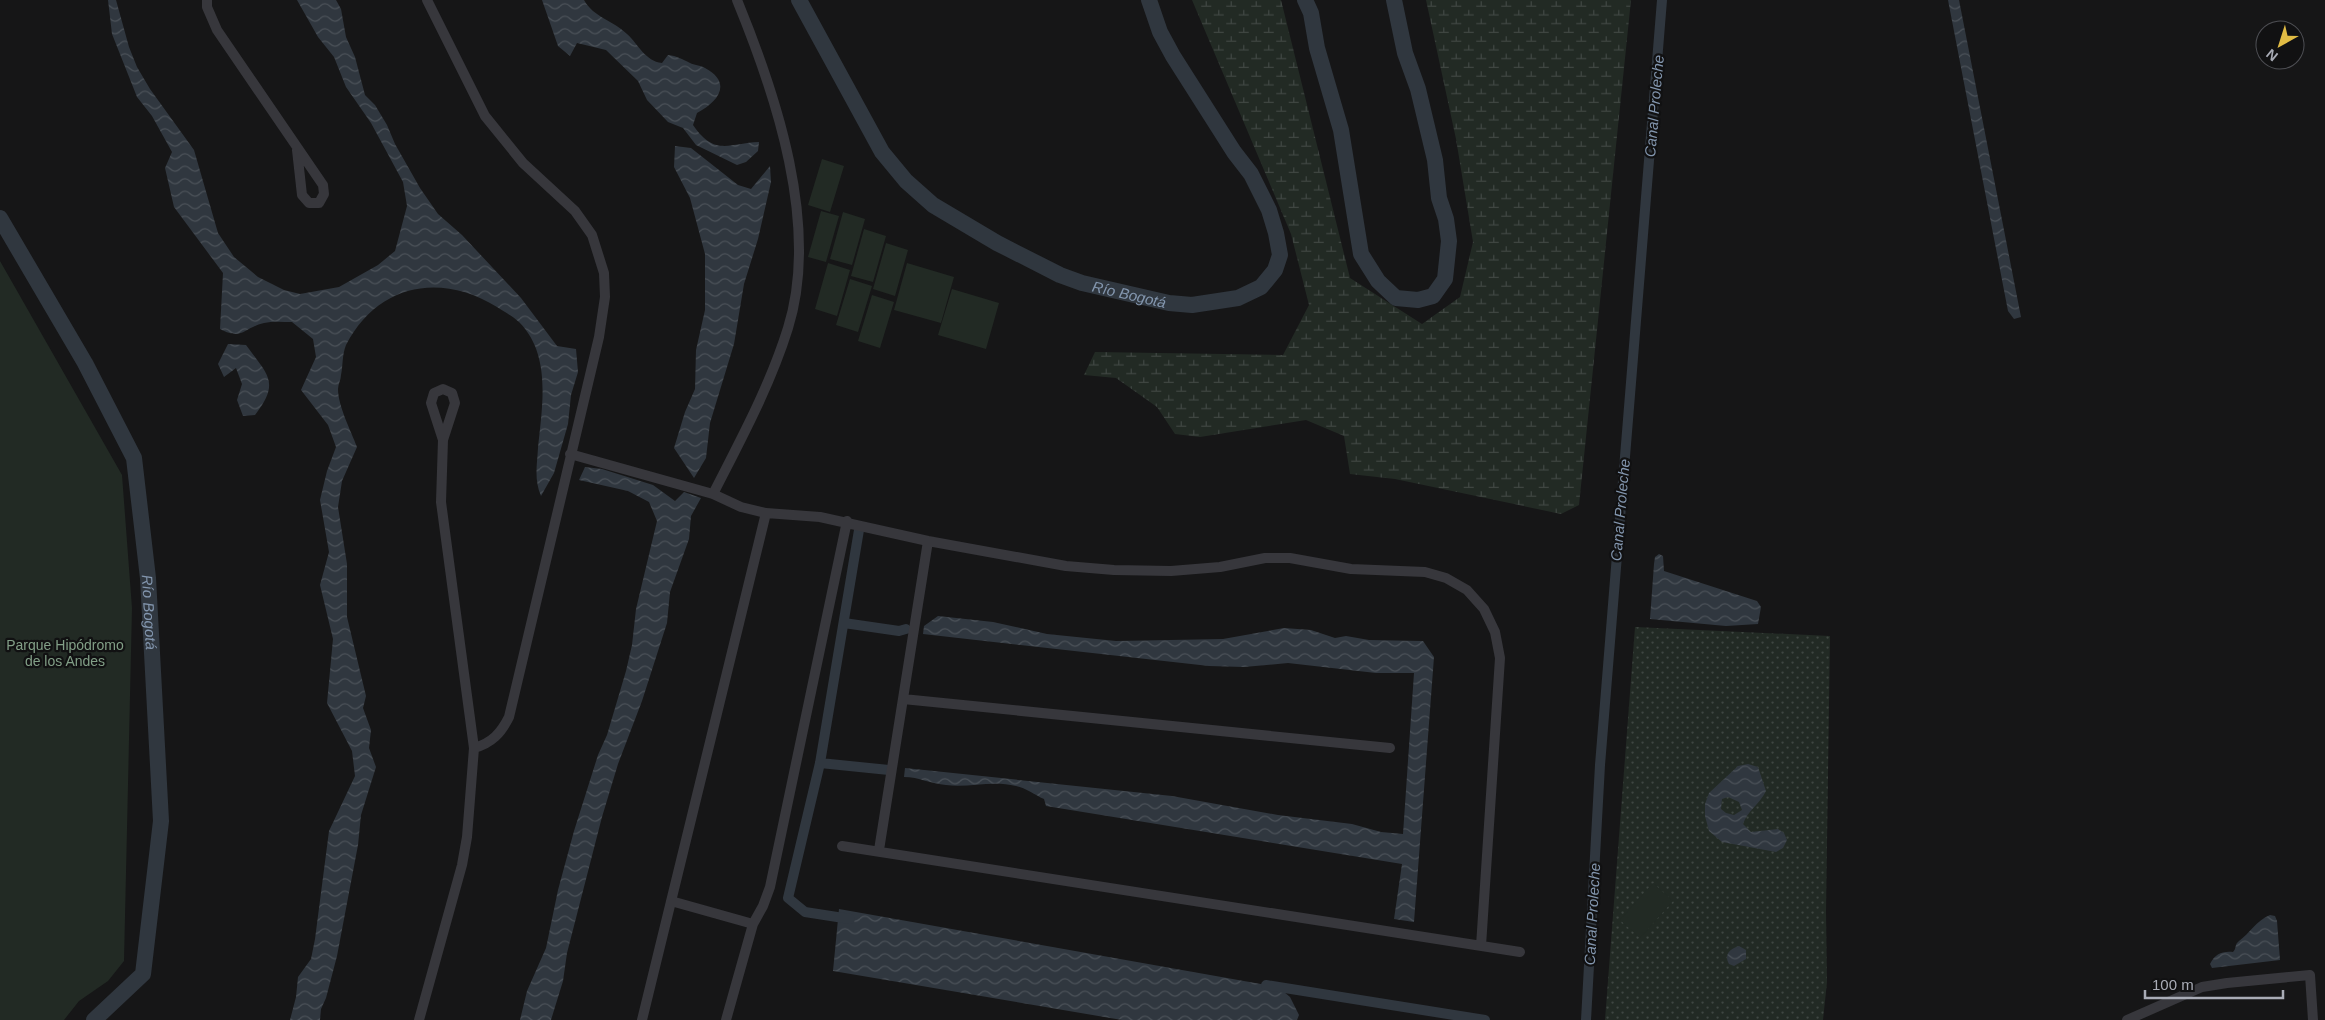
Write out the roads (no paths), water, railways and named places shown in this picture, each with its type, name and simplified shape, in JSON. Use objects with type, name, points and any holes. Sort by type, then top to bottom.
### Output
[{"type":"street","points":[[207,0],[207,7],[217,30],[323,185],[324,194],[319,203],[309,203],[302,195],[298,150]]},
{"type":"street","points":[[427,0],[485,116],[523,163],[575,210],[592,235],[604,273],[605,297],[599,337],[509,717],[495,738],[485,745],[474,748]]},
{"type":"street","points":[[713,494],[775,363],[788,327],[799,278],[799,232],[795,188],[756,45],[737,0]]},
{"type":"street","points":[[419,1020],[462,864],[467,837],[474,748],[441,502],[443,440]]},
{"type":"street","points":[[570,454],[713,494],[741,507],[766,513],[820,516],[928,541],[1066,566],[1114,570],[1171,571],[1220,567],[1265,558],[1290,558],[1351,569],[1426,572],[1446,578],[1467,590],[1484,609],[1495,632],[1500,658],[1481,946]]},
{"type":"street","points":[[642,1020],[766,513]]},
{"type":"street","points":[[726,1020],[753,924],[763,906],[770,887],[847,522]]},
{"type":"street","points":[[878,850],[928,541]]},
{"type":"street","points":[[903,699],[1390,748]]},
{"type":"street","points":[[842,846],[878,850],[1520,952]]},
{"type":"street","points":[[671,901],[753,924]]},
{"type":"street","points":[[2127,1020],[2202,987],[2310,975],[2313,1020]]},
{"type":"water","points":[[108,0],[116,0],[129,47],[137,67],[150,89],[194,150],[218,233],[234,257],[258,277],[284,290],[300,294],[339,287],[378,265],[395,251],[407,206],[403,182],[371,123],[346,87],[334,57],[318,37],[297,0],[336,0],[341,9],[346,37],[355,57],[365,95],[375,105],[387,125],[395,144],[420,188],[438,214],[462,235],[521,298],[557,346],[576,349],[578,372],[571,395],[568,424],[554,473],[541,496],[536,472],[542,399],[541,366],[529,335],[517,320],[475,296],[454,290],[433,288],[412,290],[393,297],[375,308],[359,324],[346,345],[338,387],[342,411],[357,447],[342,481],[338,507],[347,564],[347,617],[366,696],[363,708],[371,730],[369,748],[376,767],[361,815],[358,845],[337,956],[326,998],[321,1009],[320,1020],[290,1020],[296,997],[298,977],[311,959],[329,831],[355,776],[352,751],[327,703],[333,639],[320,585],[329,552],[320,500],[327,471],[336,447],[328,425],[301,390],[316,357],[313,339],[292,322],[264,323],[238,334],[220,329],[223,273],[174,207],[165,168],[172,152],[152,116],[137,97],[112,34]]},
{"type":"water","points":[[542,0],[584,0],[593,11],[627,34],[647,56],[656,62],[662,63],[668,55],[674,56],[703,67],[714,74],[719,80],[719,92],[705,109],[697,113],[693,125],[701,135],[716,145],[759,142],[758,151],[746,162],[737,165],[696,145],[683,128],[668,122],[647,100],[638,81],[606,50],[577,43],[570,56],[558,46]]},
{"type":"water","points":[[1948,0],[1959,0],[2021,317],[2014,319],[2008,311]]},
{"type":"water","points":[[675,146],[691,148],[738,185],[751,189],[770,166],[771,182],[758,239],[744,284],[734,344],[710,423],[706,458],[694,478],[674,448],[685,412],[695,389],[696,350],[705,310],[705,254],[690,198],[674,167]]},
{"type":"water","points":[[228,344],[246,345],[268,378],[268,394],[255,415],[243,416],[237,400],[242,384],[236,368],[224,377],[218,364]]},
{"type":"water","points":[[585,467],[602,469],[653,485],[675,501],[684,492],[701,498],[691,516],[689,539],[670,592],[667,623],[642,701],[618,764],[602,817],[567,953],[563,981],[551,1020],[520,1020],[527,991],[546,948],[558,890],[574,831],[598,755],[607,735],[626,671],[632,645],[636,609],[657,521],[649,502],[628,491],[579,480]]},
{"type":"water","points":[[1659,554],[1663,556],[1664,571],[1757,601],[1761,607],[1758,624],[1726,626],[1650,619],[1654,564],[1655,557]]},
{"type":"water","points":[[938,616],[993,622],[1047,634],[1116,641],[1223,639],[1284,628],[1311,630],[1335,638],[1346,636],[1369,640],[1423,641],[1434,657],[1414,922],[1394,919],[1402,864],[1046,806],[1044,799],[1023,788],[1007,784],[955,786],[904,777],[905,768],[1172,796],[1278,815],[1352,824],[1381,832],[1403,834],[1414,673],[1376,673],[1288,663],[1244,667],[1209,666],[923,634],[924,626]]},
{"type":"water","points":[[1748,764],[1758,767],[1766,791],[1747,815],[1743,824],[1751,832],[1778,829],[1784,833],[1787,840],[1783,848],[1776,852],[1722,842],[1709,831],[1705,816],[1705,804],[1709,793],[1738,766]],"holes":[[[1728,797],[1739,802],[1742,810],[1734,815],[1726,813],[1721,809],[1722,799]]]},
{"type":"water","points":[[839,909],[1278,987],[1290,997],[1299,1015],[1297,1020],[1122,1020],[833,971]]},
{"type":"water","points":[[2270,915],[2275,916],[2277,921],[2280,960],[2212,968],[2210,964],[2217,956],[2225,952],[2233,952],[2237,942],[2261,920]]},
{"type":"water","points":[[1739,946],[1746,950],[1746,959],[1734,966],[1729,964],[1727,955]]},
{"type":"waterway","name":"Río Bogotá","points":[[799,0],[882,152],[906,181],[933,205],[997,243],[1060,275],[1082,283],[1169,303],[1192,305],[1238,298],[1261,287],[1275,270],[1280,255],[1276,233],[1269,210],[1251,174],[1234,152],[1173,56],[1160,32],[1149,0]]},
{"type":"waterway","name":"Río Bogotá","points":[[1305,0],[1311,13],[1317,48],[1341,130],[1361,254],[1378,281],[1396,298],[1418,300],[1433,296],[1445,279],[1449,241],[1446,219],[1439,198],[1435,160],[1418,89],[1405,53],[1394,0]]},
{"type":"waterway","name":"Canal Proleche","points":[[1586,1020],[1600,765],[1662,0]]},
{"type":"waterway","name":"Río Bogotá","points":[[0,218],[85,363],[134,458],[148,578],[161,821],[143,974],[94,1020]]},
{"type":"waterway","points":[[850,919],[805,912],[788,898],[820,763],[859,530]]},
{"type":"waterway","points":[[844,623],[899,631],[906,629]]},
{"type":"waterway","points":[[820,763],[889,770]]},
{"type":"waterway","points":[[1266,985],[1485,1020]]},
{"type":"park label","name":"Parque Hipódromo de los Andes","points":[[65,654]]}]
